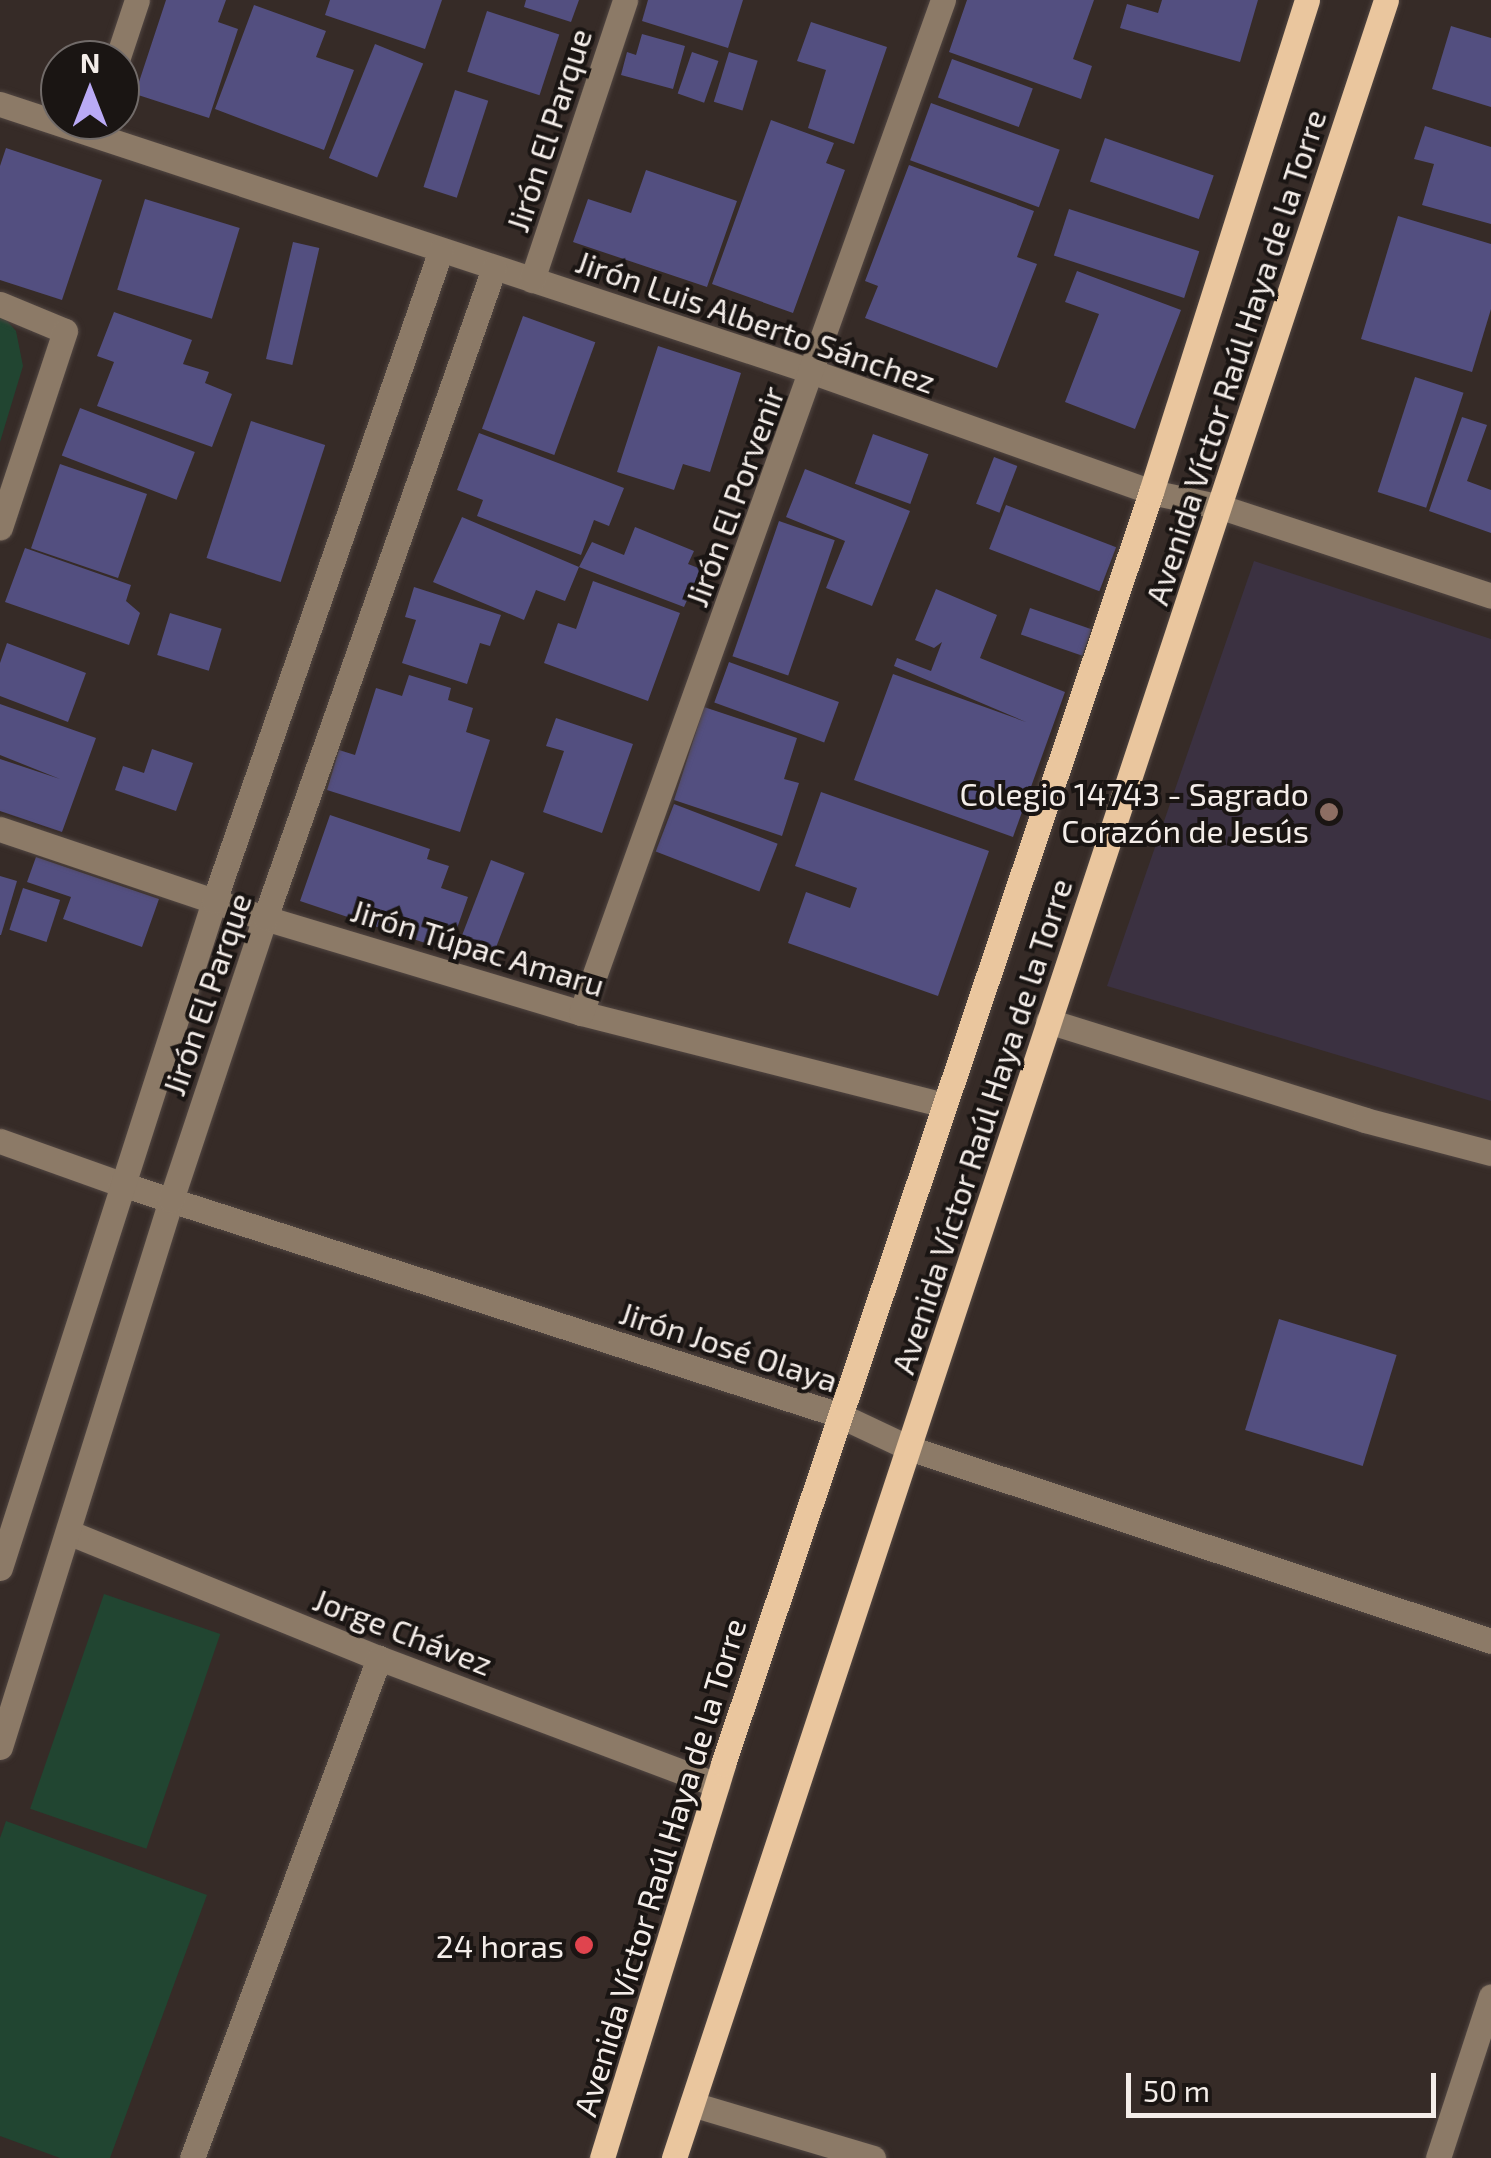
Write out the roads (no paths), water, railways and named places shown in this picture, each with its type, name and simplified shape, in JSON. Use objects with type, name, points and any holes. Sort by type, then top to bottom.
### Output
[{"type":"main road","name":"Avenida Víctor Raúl Haya de la Torre","points":[[602,2158],[717,1785],[1151,492],[1307,0]]},
{"type":"main road","name":"Avenida Víctor Raúl Haya de la Torre","points":[[674,2158],[1386,0]]},
{"type":"street","points":[[124,40],[137,0]]},
{"type":"street","name":"Jirón El Parque","points":[[532,280],[624,0]]},
{"type":"street","name":"Jirón El Porvenir","points":[[581,1013],[943,0]]},
{"type":"street","name":"Jirón Luis Alberto Sánchez","points":[[0,104],[40,114]]},
{"type":"street","name":"Jirón Luis Alberto Sánchez","points":[[132,140],[441,250],[813,372],[1151,492],[1221,508],[1491,596]]},
{"type":"street","name":"Jirón El Parque","points":[[0,1568],[214,900],[441,250]]},
{"type":"street","name":"Jirón El Parque","points":[[0,1748],[171,1200],[265,918],[494,268]]},
{"type":"street","points":[[0,304],[65,331],[0,528]]},
{"type":"street","name":"Jirón Túpac Amaru","points":[[0,829],[265,918],[581,1013],[944,1106]]},
{"type":"street","points":[[1048,1021],[1365,1120],[1491,1153]]},
{"type":"street","name":"Jirón José Olaya","points":[[0,1141],[121,1184],[839,1415],[910,1448],[1491,1641]]},
{"type":"street","name":"Jorge Chávez","points":[[68,1532],[379,1658],[717,1785]]},
{"type":"street","points":[[192,2158],[379,1658]]},
{"type":"street","points":[[1438,2158],[1491,1996]]},
{"type":"street","points":[[692,2104],[873,2158]]},
{"type":"place","name":"Colegio 14743 - Sagrado Corazón de Jesús","points":[[1329,812]]},
{"type":"place","name":"24 horas","points":[[584,1945]]}]
